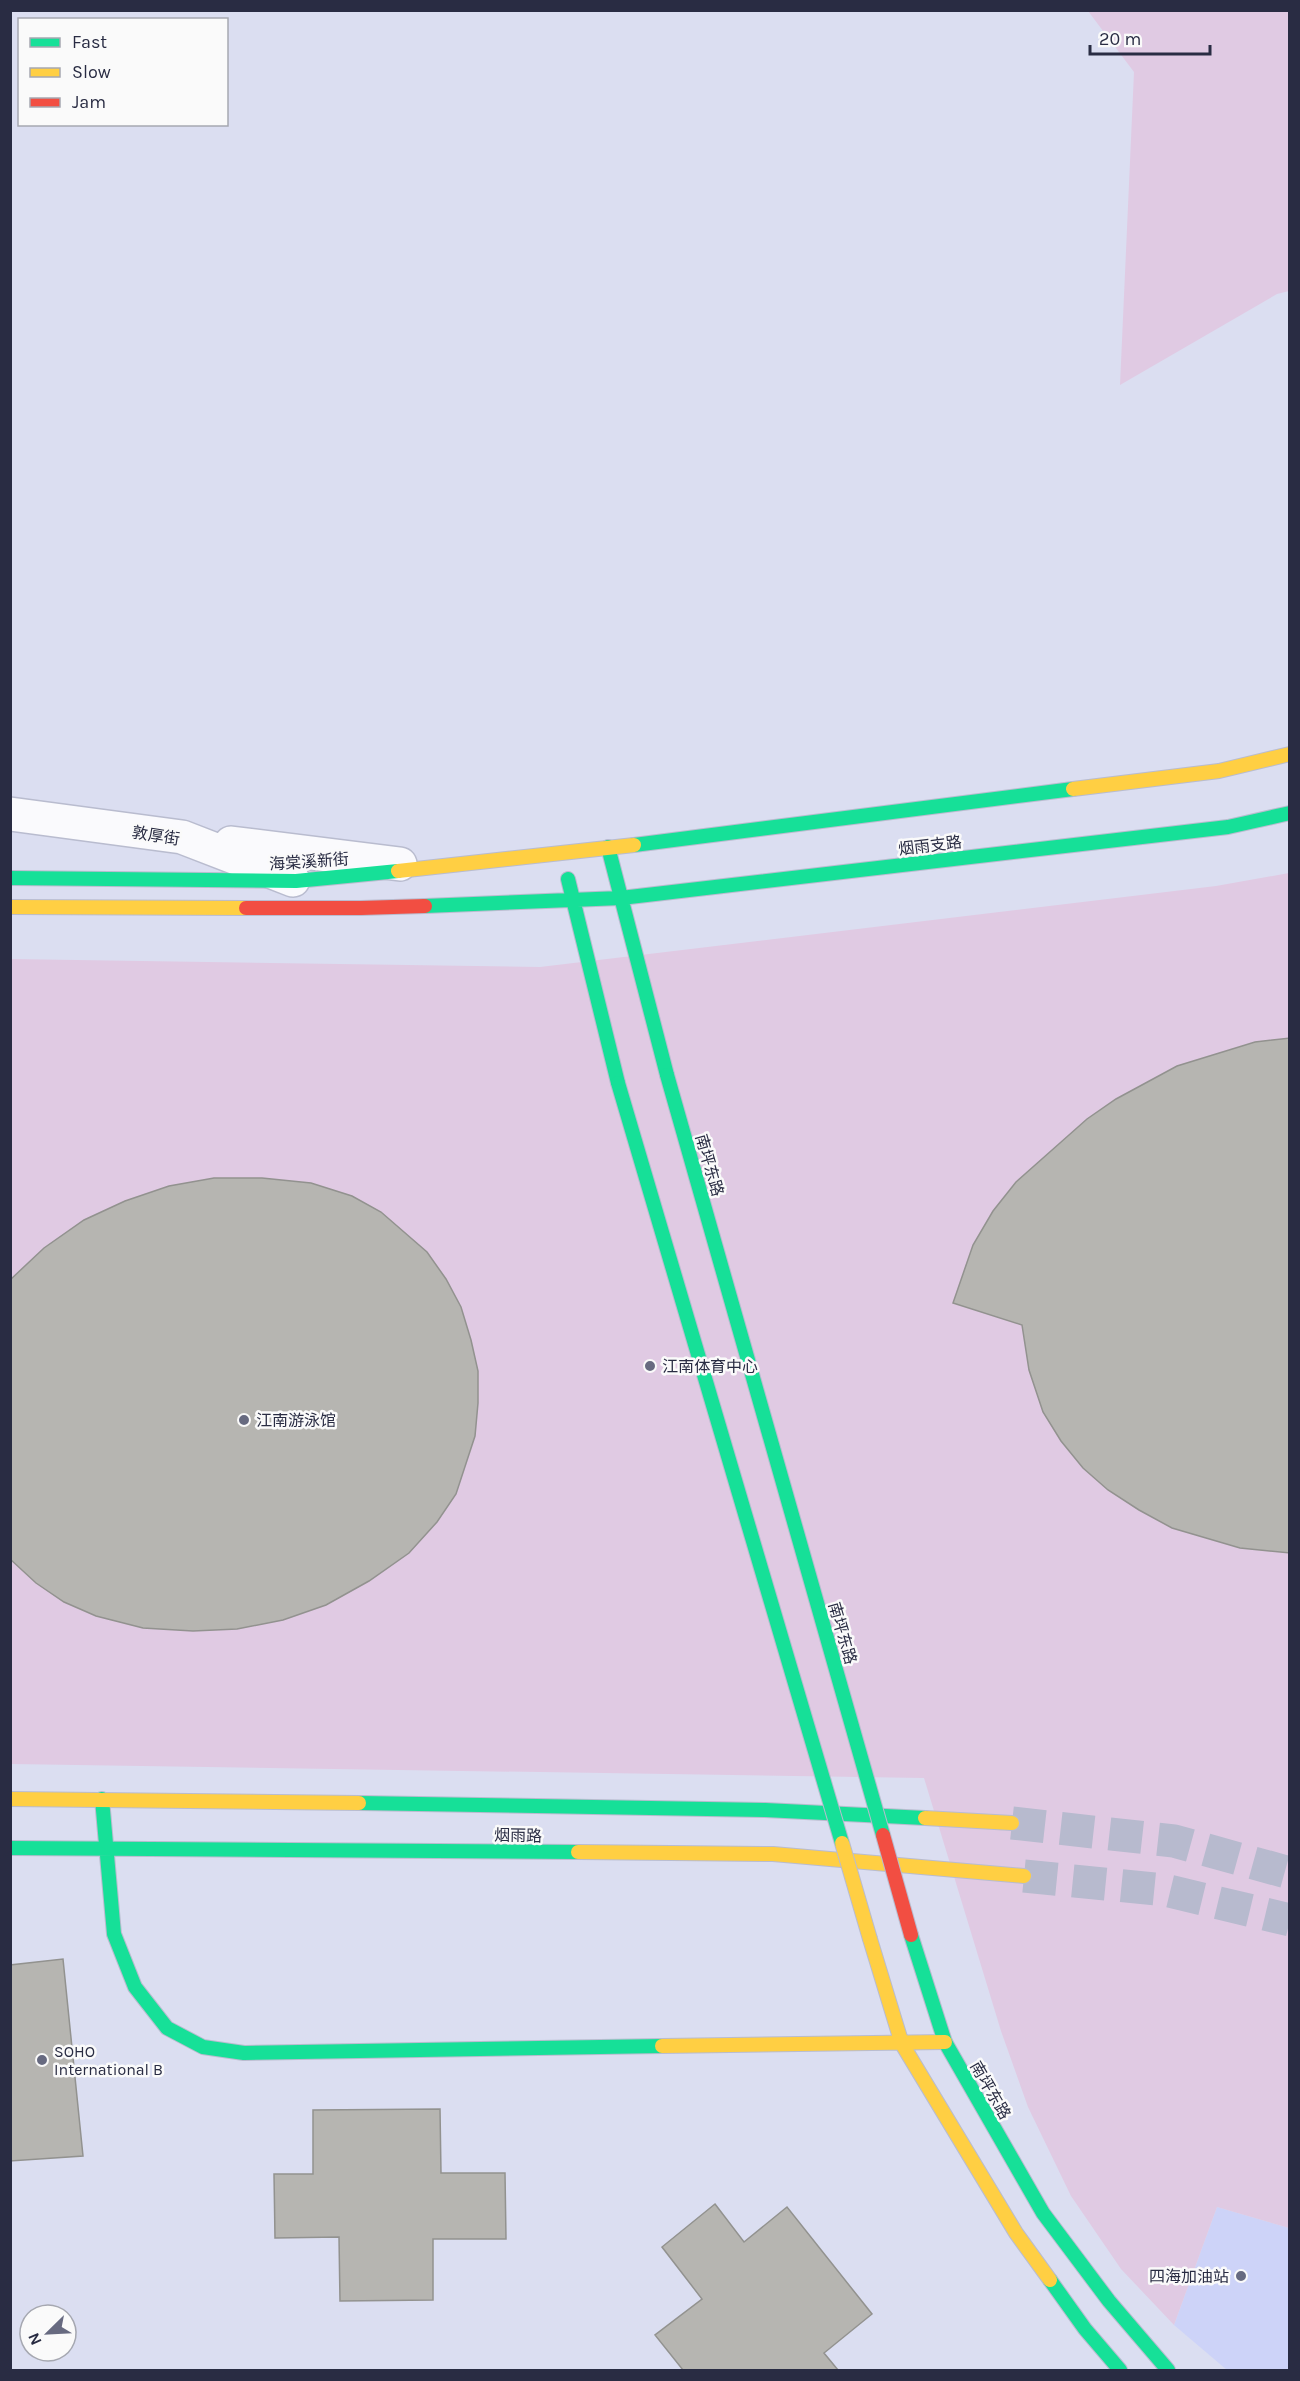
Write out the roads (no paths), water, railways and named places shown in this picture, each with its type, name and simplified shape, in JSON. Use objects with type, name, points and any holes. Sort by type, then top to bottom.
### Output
[{"type":"main road","points":[[608,847],[1219,771],[1290,754]]},
{"type":"main road","name":"烟雨支路","points":[[572,899],[621,898],[1228,827],[1290,813]]},
{"type":"main road","name":"海棠溪新街","points":[[10,878],[296,881],[562,854],[608,847]]},
{"type":"main road","name":"南坪东路","points":[[608,847],[667,1075],[911,1935],[945,2042],[1043,2213],[1109,2301],[1168,2370]]},
{"type":"main road","points":[[562,854],[618,1083],[902,2044],[1016,2233],[1085,2329],[1120,2370]]},
{"type":"main road","points":[[10,907],[361,908],[572,899]]},
{"type":"main road","name":"烟雨路","points":[[10,1799],[765,1810],[1012,1823]]},
{"type":"main road","points":[[102,1799],[114,1934],[135,1987],[167,2028],[203,2047],[244,2053],[945,2042]]},
{"type":"main road","name":"烟雨路","points":[[10,1848],[773,1854],[1024,1876]]},
{"type":"street","name":"敦厚街","points":[[10,814],[182,837],[361,908]]},
{"type":"street","points":[[182,837],[433,867]]},
{"type":"tunnel","points":[[1012,1823],[1174,1841],[1290,1873]]},
{"type":"tunnel","points":[[1024,1876],[1165,1890],[1290,1920]]},
{"type":"place","name":"江南体育中心","points":[[650,1366]]},
{"type":"place","name":"江南游泳馆","points":[[244,1420]]},
{"type":"place","name":"SOHO International B","points":[[42,2060]]},
{"type":"place","name":"四海加油站","points":[[1241,2276]]}]
